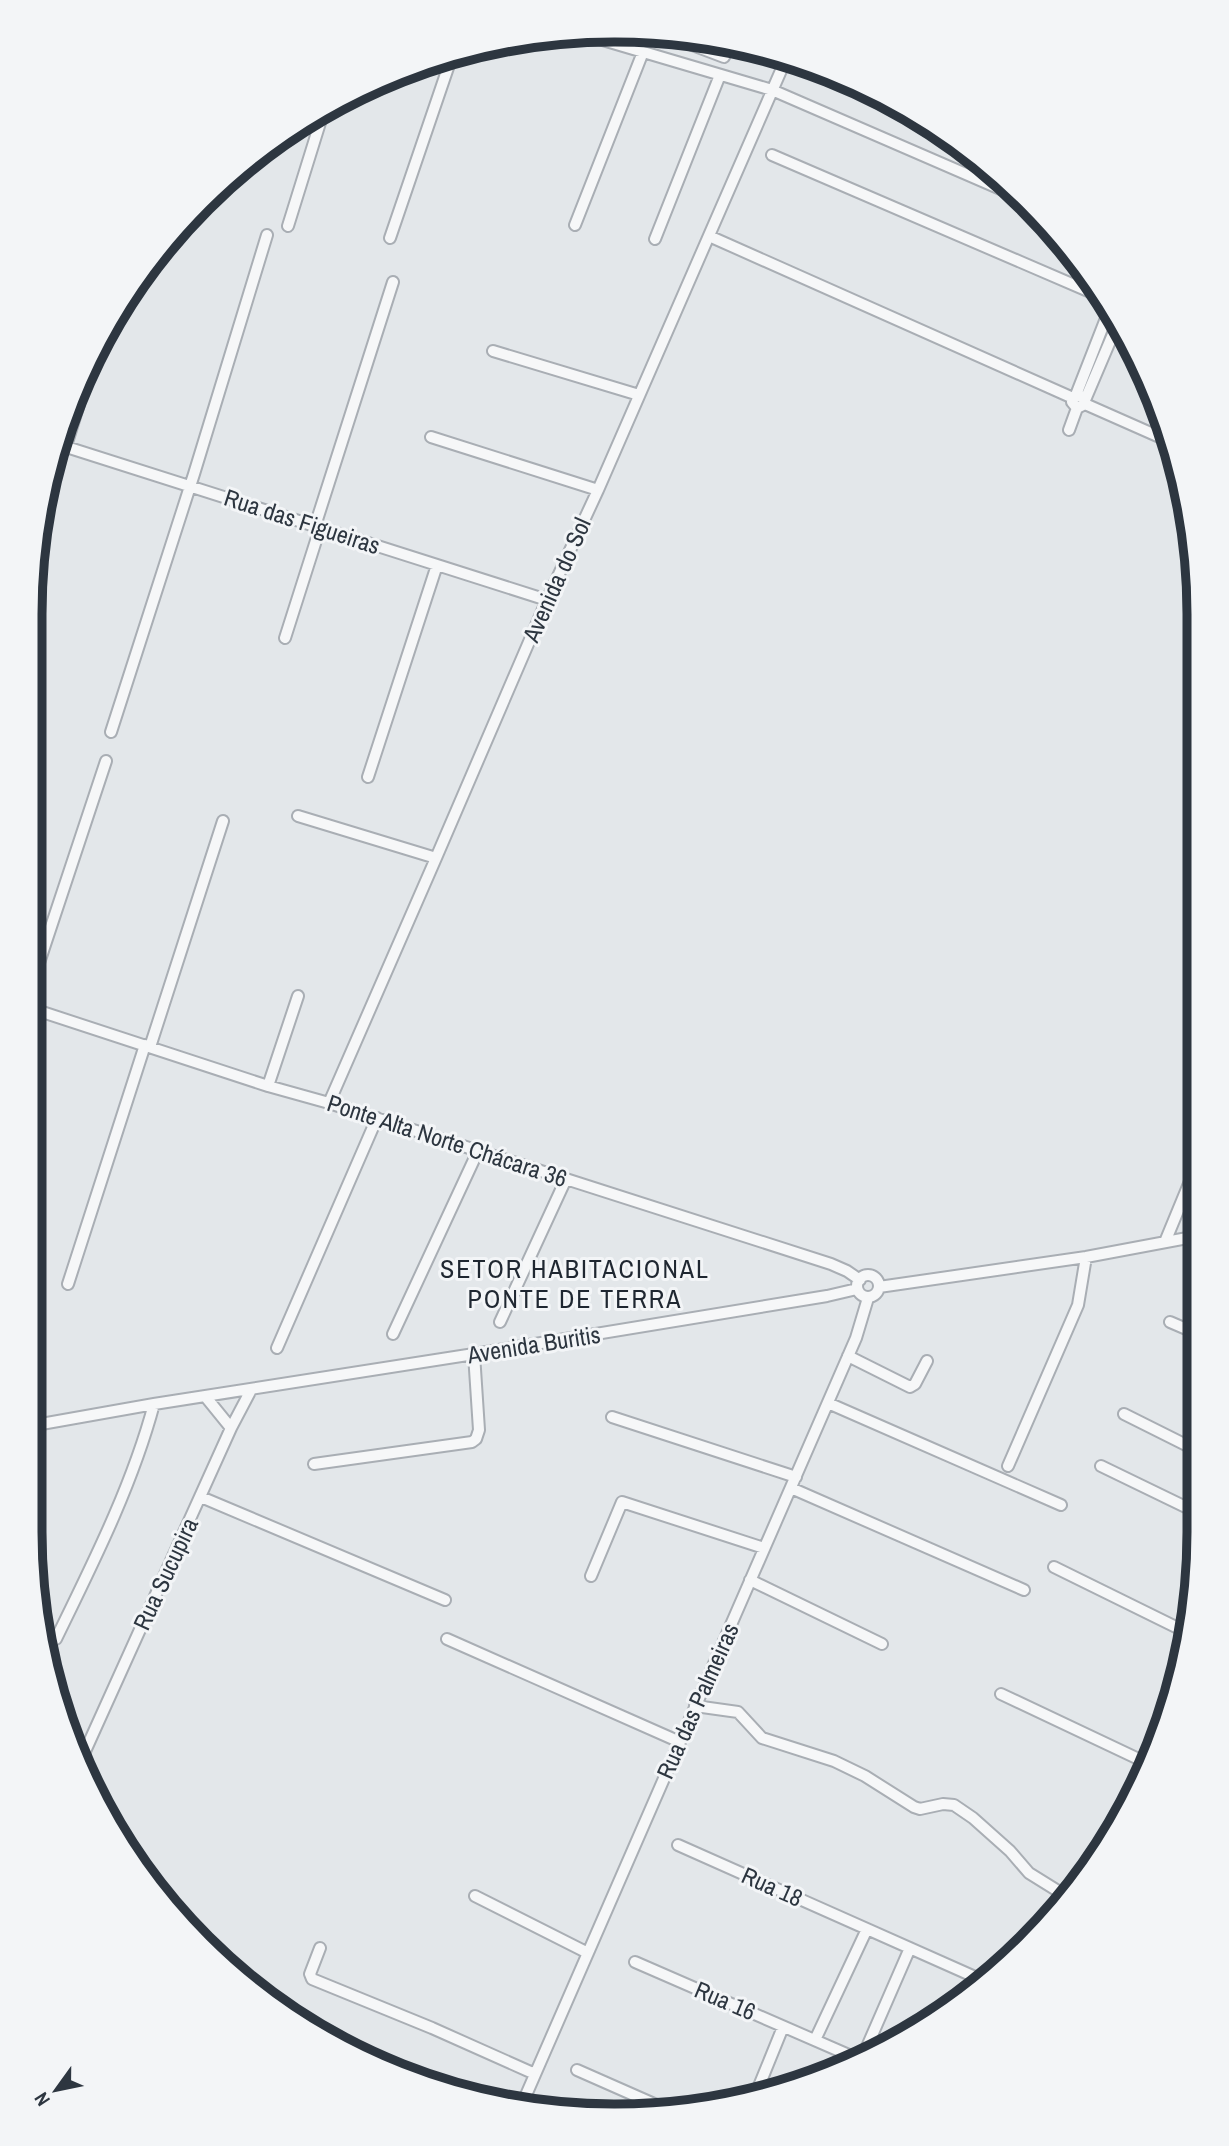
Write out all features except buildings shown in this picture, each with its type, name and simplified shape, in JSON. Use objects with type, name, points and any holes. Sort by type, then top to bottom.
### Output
[{"type":"street","points":[[610,42],[772,90],[995,187]]},
{"type":"street","points":[[699,49],[724,57],[726,53]]},
{"type":"street","points":[[575,225],[643,52]]},
{"type":"street","points":[[699,69],[706,52]]},
{"type":"street","points":[[390,238],[448,67]]},
{"type":"street","name":"Avenida do Sol","points":[[329,1103],[782,67]]},
{"type":"street","points":[[655,239],[720,75]]},
{"type":"street","points":[[288,226],[320,124]]},
{"type":"street","points":[[772,155],[1087,291]]},
{"type":"street","points":[[111,732],[267,235]]},
{"type":"street","points":[[709,236],[1159,437]]},
{"type":"street","points":[[285,638],[393,282]]},
{"type":"street","points":[[1069,430],[1106,322]]},
{"type":"street","points":[[1079,401],[1113,333]]},
{"type":"street","points":[[493,351],[639,395]]},
{"type":"street","points":[[431,437],[598,490]]},
{"type":"street","name":"Rua das Figueiras","points":[[67,447],[547,600]]},
{"type":"street","points":[[368,777],[437,565]]},
{"type":"street","points":[[42,954],[106,761]]},
{"type":"street","points":[[298,816],[436,858]]},
{"type":"street","points":[[68,1284],[223,821]]},
{"type":"street","points":[[268,1086],[298,996]]},
{"type":"street","name":"Ponte Alta Norte Chácara 36","points":[[42,1012],[831,1264],[847,1271],[859,1284]]},
{"type":"street","points":[[277,1348],[377,1118]]},
{"type":"street","points":[[393,1334],[478,1151]]},
{"type":"street","points":[[500,1322],[566,1179]]},
{"type":"street","points":[[1165,1242],[1187,1189]]},
{"type":"street","points":[[879,1287],[878,1280],[872,1275],[866,1276],[859,1284],[860,1294],[868,1298],[879,1287],[1187,1238]]},
{"type":"street","points":[[1008,1466],[1077,1305],[1086,1256]]},
{"type":"street","name":"Avenida Buritis","points":[[42,1424],[827,1296],[859,1284]]},
{"type":"street","name":"Rua das Palmeiras","points":[[525,2097],[856,1338],[868,1298]]},
{"type":"street","points":[[1170,1322],[1187,1329]]},
{"type":"street","points":[[314,1464],[472,1442],[479,1430],[474,1354]]},
{"type":"street","points":[[848,1356],[910,1387],[915,1384],[927,1361]]},
{"type":"street","name":"Rua Sucupira","points":[[84,1746],[251,1390]]},
{"type":"street","points":[[205,1396],[231,1428]]},
{"type":"street","points":[[828,1403],[1061,1505]]},
{"type":"street","points":[[56,1639],[141,1453],[154,1404]]},
{"type":"street","points":[[1124,1414],[1187,1446]]},
{"type":"street","points":[[612,1417],[793,1482],[1024,1590]]},
{"type":"street","points":[[1101,1466],[1187,1508]]},
{"type":"street","points":[[201,1497],[445,1600]]},
{"type":"street","points":[[591,1576],[622,1502],[764,1548]]},
{"type":"street","points":[[1054,1567],[1178,1628]]},
{"type":"street","points":[[750,1580],[881,1644]]},
{"type":"street","points":[[447,1639],[680,1742]]},
{"type":"street","points":[[1001,1694],[1139,1759]]},
{"type":"street","points":[[695,1706],[738,1712],[762,1738],[834,1761],[865,1776],[914,1807],[920,1809],[947,1803],[954,1805],[973,1818],[1029,1873],[1059,1892]]},
{"type":"street","name":"Rua 18","points":[[678,1845],[974,1977]]},
{"type":"street","points":[[475,1896],[587,1953]]},
{"type":"street","points":[[815,2040],[867,1929]]},
{"type":"street","points":[[320,1948],[310,1974],[312,1979],[535,2074]]},
{"type":"street","points":[[868,2045],[909,1948]]},
{"type":"street","name":"Rua 16","points":[[635,1962],[847,2054]]},
{"type":"street","points":[[759,2085],[783,2027]]},
{"type":"street","points":[[578,2070],[652,2103]]},
{"type":"district","name":"SETOR HABITACIONAL PONTE DE TERRA","points":[[575,1284]]}]
